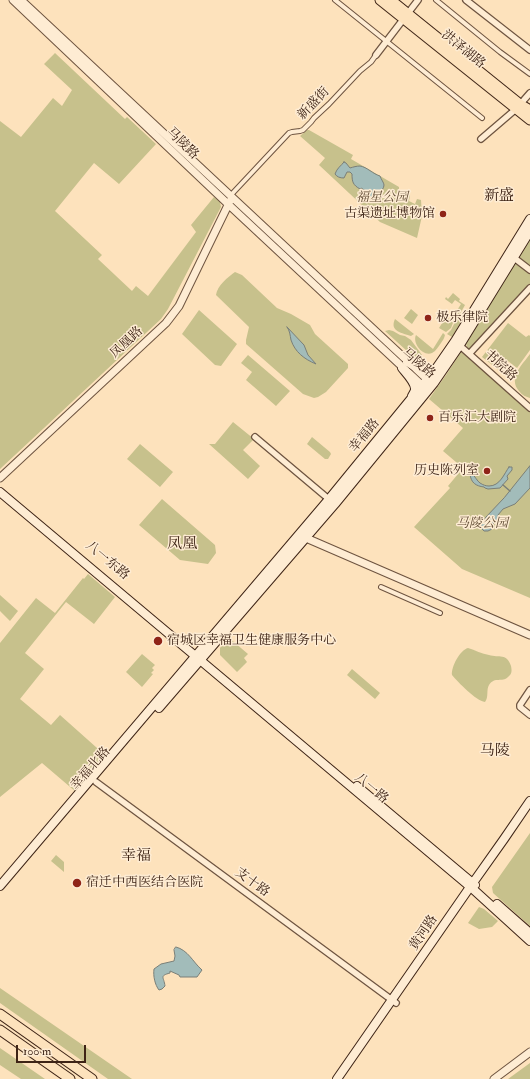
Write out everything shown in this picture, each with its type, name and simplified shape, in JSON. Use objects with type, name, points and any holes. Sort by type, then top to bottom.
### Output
[{"type":"main road","name":"洪泽湖路","points":[[380,0],[406,17],[518,107],[530,120]]},
{"type":"main road","name":"洪泽湖路","points":[[391,0],[406,17]]},
{"type":"main road","name":"洪泽湖路","points":[[518,107],[530,110]]},
{"type":"main road","name":"幸福路","points":[[199,657],[332,501],[427,385],[457,343],[512,254],[530,219]]},
{"type":"main road","name":"幸福路","points":[[512,254],[530,231]]},
{"type":"main road","name":"幸福路","points":[[199,657],[306,538],[332,501],[409,402],[427,385],[438,367],[457,343]]},
{"type":"main road","points":[[404,365],[422,370],[438,367]]},
{"type":"main road","points":[[404,365],[415,389],[409,402]]},
{"type":"main road","name":"八一东路","points":[[0,487],[199,657]]},
{"type":"main road","name":"八一东路","points":[[0,492],[199,657]]},
{"type":"main road","name":"幸福北路","points":[[0,894],[96,782],[199,657]]},
{"type":"main road","name":"幸福北路","points":[[0,886],[199,657]]},
{"type":"main road","name":"八一路","points":[[199,657],[530,933]]},
{"type":"main road","name":"黄河路","points":[[337,1079],[394,1001],[530,802]]},
{"type":"main road","name":"黄河路","points":[[473,887],[530,810]]},
{"type":"main road","name":"八一路","points":[[473,887],[530,940]]},
{"type":"main road","name":"黄河路","points":[[343,1079],[394,1001]]},
{"type":"main road","points":[[0,1014],[92,1079]]},
{"type":"main road","points":[[0,1030],[70,1079]]},
{"type":"street","name":"马陵路","points":[[13,0],[230,199]]},
{"type":"street","name":"马陵路","points":[[21,0],[404,365],[427,385]]},
{"type":"street","points":[[335,0],[482,118]]},
{"type":"street","points":[[376,55],[418,0]]},
{"type":"street","points":[[436,0],[500,52],[530,74]]},
{"type":"street","points":[[466,0],[530,50]]},
{"type":"street","name":"新盛街","points":[[230,199],[289,133],[303,130],[360,71],[371,62],[376,55]]},
{"type":"street","points":[[481,139],[518,107],[530,94]]},
{"type":"street","name":"凤凰路","points":[[0,478],[173,315],[179,306],[230,199]]},
{"type":"street","points":[[512,254],[530,270]]},
{"type":"street","points":[[470,354],[530,288]]},
{"type":"street","name":"书院路","points":[[457,343],[530,408]]},
{"type":"street","points":[[255,437],[332,501]]},
{"type":"street","points":[[306,538],[530,635]]},
{"type":"street","points":[[381,586],[440,613]]},
{"type":"street","points":[[530,690],[520,707],[530,715]]},
{"type":"street","name":"支十路","points":[[96,782],[394,1001]]},
{"type":"street","points":[[494,1079],[530,1052]]},
{"type":"green space","points":[[55,53],[125,119],[127,117],[156,144],[119,184],[94,163],[55,211],[102,255],[98,259],[132,291],[136,286],[148,296],[196,232],[191,225],[214,197],[220,202],[221,207],[168,309],[161,319],[0,469],[0,121],[21,137],[53,98],[62,106],[72,90],[44,64]]},
{"type":"green space","name":"福星公园","points":[[307,130],[353,155],[351,159],[399,187],[399,192],[409,192],[409,201],[415,204],[417,199],[421,200],[422,216],[417,238],[380,222],[319,165],[325,158],[300,136]]},
{"type":"green space","points":[[530,239],[530,286],[470,350],[468,349],[466,344]]},
{"type":"green space","points":[[235,272],[242,275],[277,308],[310,325],[315,334],[348,364],[348,368],[326,392],[314,398],[303,394],[246,344],[249,327],[216,295],[221,285]]},
{"type":"green space","points":[[453,293],[460,299],[459,301],[465,305],[460,314],[454,320],[451,328],[446,332],[439,328],[446,317],[451,320],[461,304],[455,300],[452,304],[445,299],[446,297],[448,299]]},
{"type":"green space","points":[[411,309],[418,315],[412,324],[404,318]]},
{"type":"green space","points":[[199,310],[237,344],[221,366],[215,365],[182,334]]},
{"type":"green space","points":[[461,315],[464,317],[452,337],[447,334]]},
{"type":"green space","points":[[395,319],[414,334],[411,336],[401,333],[395,329]]},
{"type":"green space","points":[[508,323],[526,337],[529,335],[530,336],[530,350],[517,368],[508,361],[500,371],[482,357]]},
{"type":"green space","points":[[389,330],[411,340],[422,355],[419,362],[385,331]]},
{"type":"green space","points":[[443,333],[445,335],[443,339],[437,349],[432,353],[425,353],[417,345],[415,338],[416,335],[433,349]]},
{"type":"green space","name":"马陵公园","points":[[464,351],[530,410],[530,598],[462,569],[414,527],[450,488],[448,486],[463,468],[443,451],[463,428],[429,399],[461,352]]},
{"type":"green space","points":[[530,354],[530,398],[524,396],[520,392],[515,381],[517,372]]},
{"type":"green space","points":[[248,355],[290,391],[276,406],[246,380],[252,372],[241,363]]},
{"type":"green space","points":[[233,422],[254,439],[243,450],[260,466],[248,479],[209,444],[215,444]]},
{"type":"green space","points":[[312,437],[330,452],[331,454],[328,459],[325,459],[307,444]]},
{"type":"green space","points":[[140,444],[173,472],[160,487],[127,459]]},
{"type":"green space","points":[[162,499],[215,545],[216,553],[208,564],[180,560],[139,525]]},
{"type":"green space","points":[[88,574],[115,597],[94,624],[66,602],[25,653],[44,669],[20,699],[51,725],[60,715],[106,756],[76,792],[42,763],[0,797],[0,643],[36,598],[55,613],[83,578],[84,579]]},
{"type":"green space","points":[[0,595],[18,611],[10,621],[0,611]]},
{"type":"green space","points":[[228,637],[248,654],[244,658],[247,662],[237,672],[220,655],[220,648]]},
{"type":"green space","points":[[468,648],[493,656],[505,658],[509,662],[512,669],[506,679],[491,682],[485,702],[472,695],[452,675],[457,659],[465,649]]},
{"type":"green space","points":[[142,654],[155,665],[152,668],[154,670],[151,673],[153,674],[142,687],[126,672]]},
{"type":"green space","points":[[352,669],[380,693],[375,699],[347,675]]},
{"type":"green space","points":[[530,833],[530,926],[493,893],[492,887]]},
{"type":"green space","points":[[56,855],[64,862],[64,872],[51,861]]},
{"type":"green space","points":[[479,907],[484,909],[498,921],[492,927],[479,929],[468,923]]},
{"type":"green space","points":[[0,988],[132,1079],[108,1079],[0,1003]]},
{"type":"green space","points":[[0,1048],[45,1079],[21,1079],[0,1065]]},
{"type":"green space","points":[[530,1063],[530,1079],[508,1079]]},
{"type":"water","points":[[344,162],[350,168],[360,166],[380,176],[384,187],[378,194],[370,199],[364,195],[366,191],[354,185],[352,174],[350,172],[347,172],[344,178],[340,178],[335,174]]},
{"type":"water","points":[[287,327],[304,345],[308,355],[316,364],[298,352],[291,340]]},
{"type":"water","points":[[530,466],[530,488],[515,504],[503,509],[498,515],[498,520],[493,524],[492,529],[484,531],[480,527],[486,517],[504,498]]},
{"type":"water","points":[[509,467],[512,467],[512,470],[507,476],[508,479],[500,488],[488,489],[474,484],[470,474],[472,474],[481,484],[489,486],[499,482]]},
{"type":"water","points":[[176,947],[187,953],[202,970],[197,977],[180,977],[179,975],[170,971],[170,973],[163,976],[165,986],[159,990],[156,986],[154,969],[161,964],[174,961],[174,950]]},
{"type":"waterway","points":[[503,485],[510,491]]},
{"type":"place","name":"古渠遗址博物馆","points":[[443,214]]},
{"type":"place","name":"极乐律院","points":[[428,318]]},
{"type":"place","name":"百乐汇大剧院","points":[[430,418]]},
{"type":"place","name":"历史陈列室","points":[[487,471]]},
{"type":"place","name":"宿城区幸福卫生健康服务中心","points":[[158,641]]},
{"type":"place","name":"宿迁中西医结合医院","points":[[77,883]]},
{"type":"district","name":"新盛","points":[[499,197]]},
{"type":"district","name":"凤凰","points":[[182,545]]},
{"type":"district","name":"马陵","points":[[495,752]]},
{"type":"district","name":"幸福","points":[[136,857]]}]
